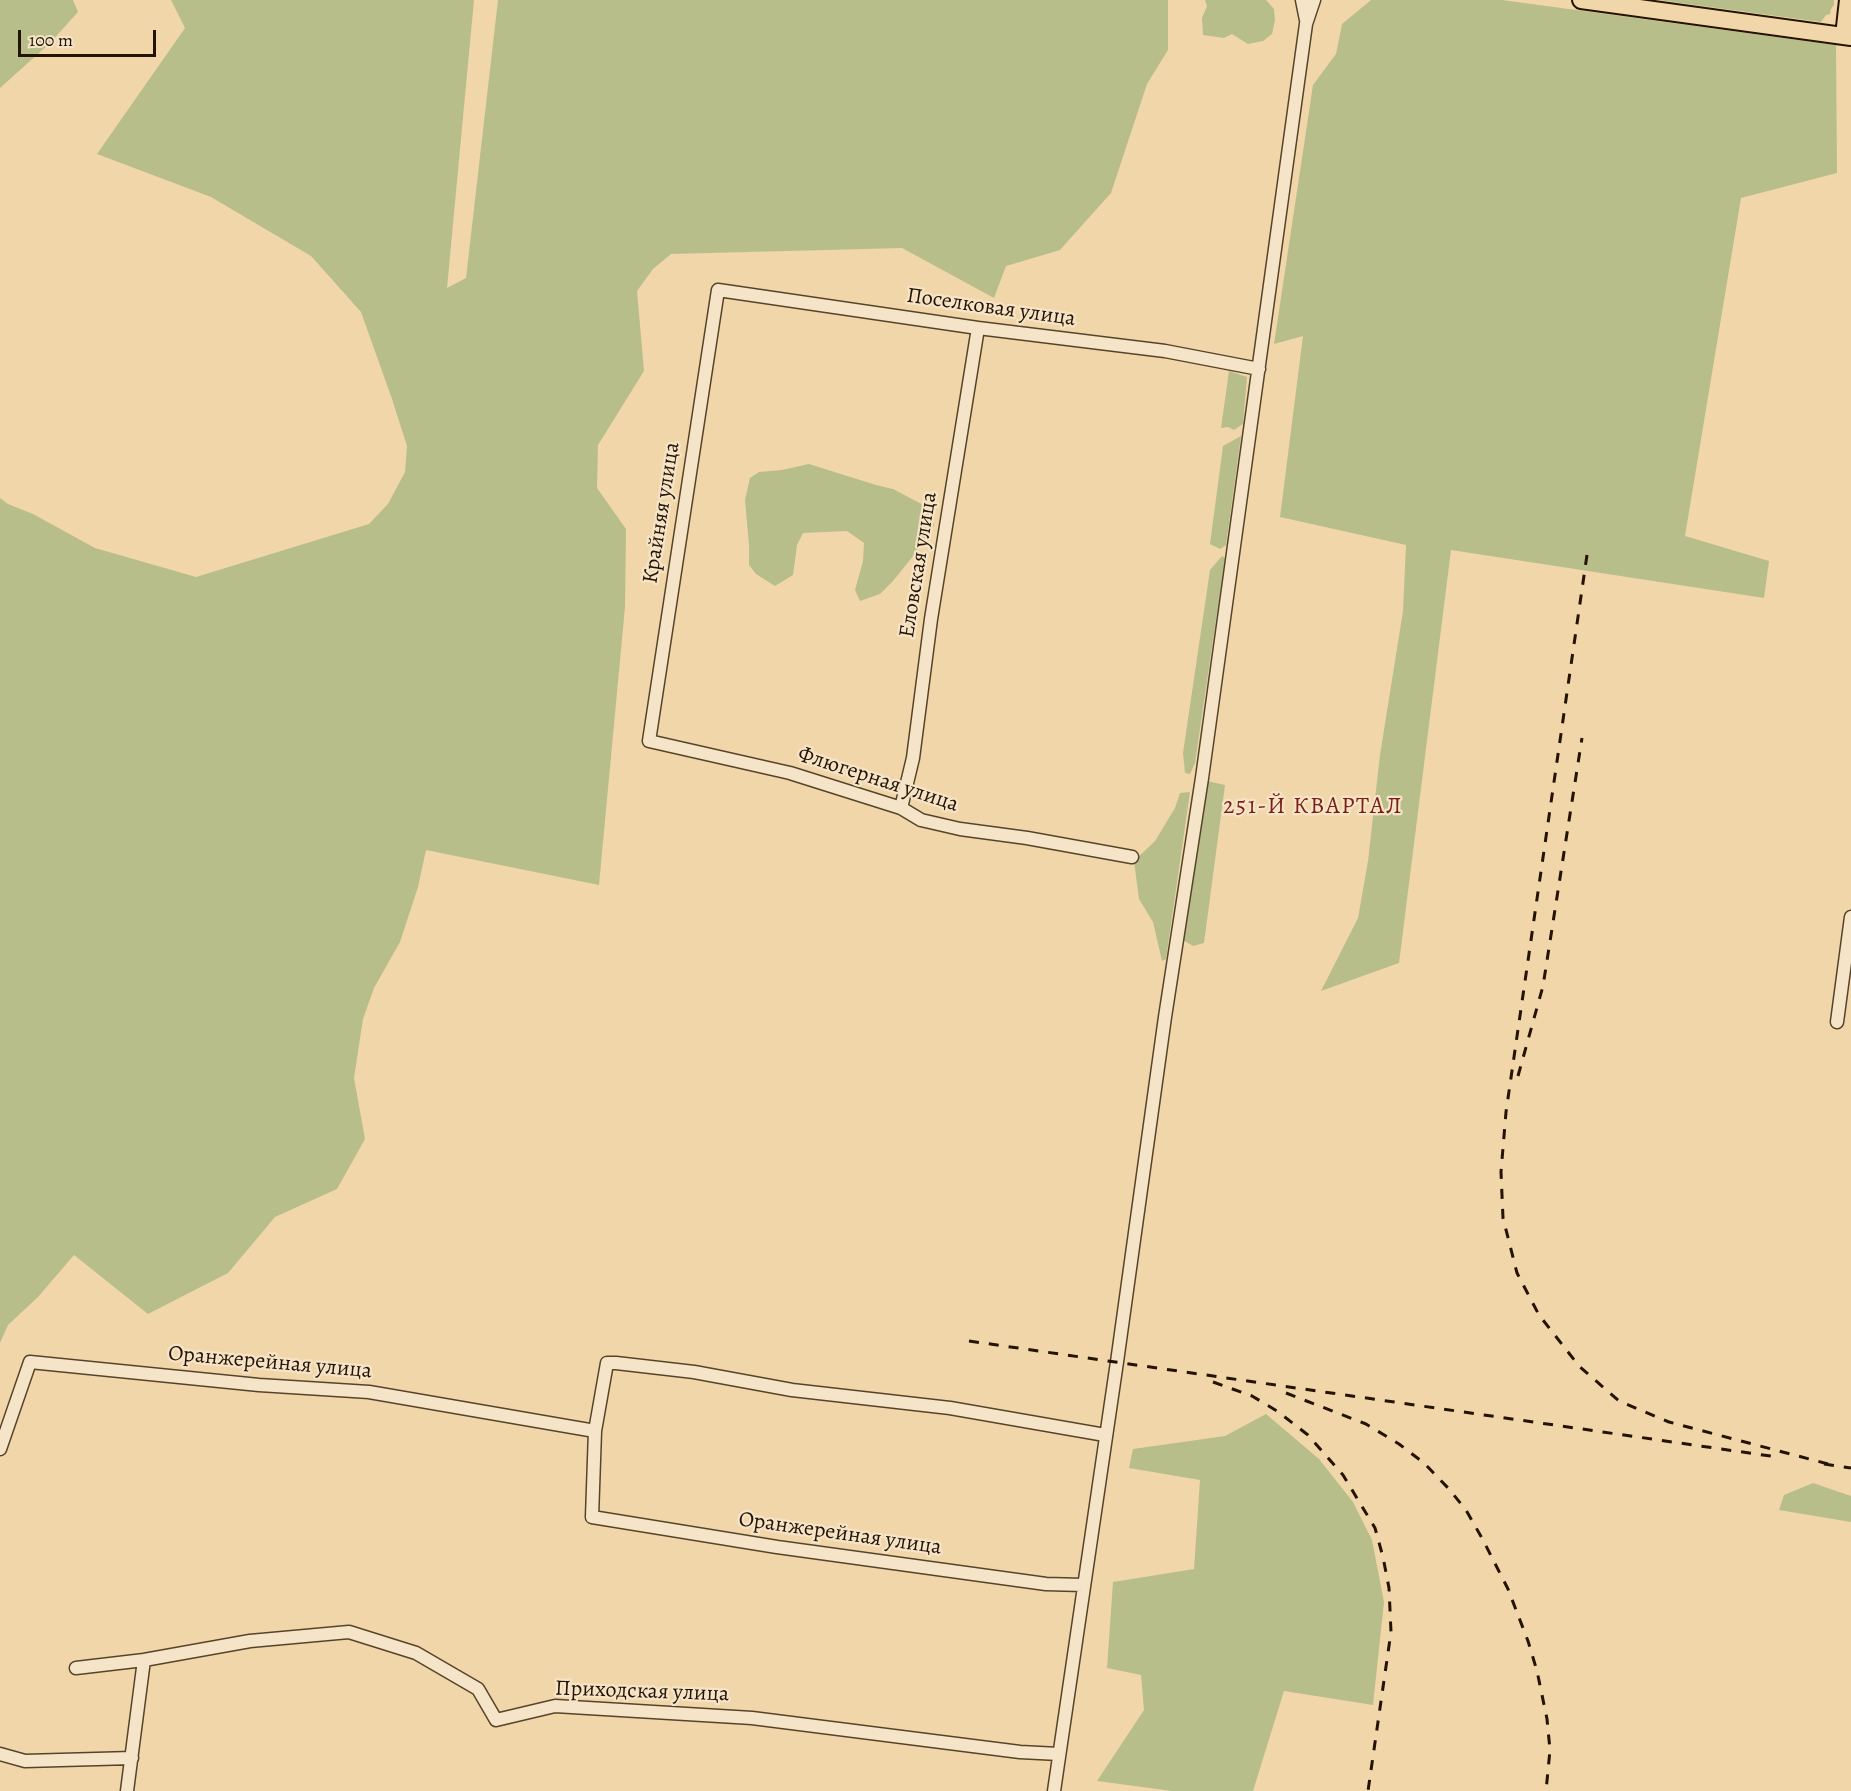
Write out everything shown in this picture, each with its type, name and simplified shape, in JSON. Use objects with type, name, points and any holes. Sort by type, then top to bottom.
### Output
[{"type":"main road","points":[[1581,0],[1847,37],[1848,0]]},
{"type":"street","points":[[1302,0],[1306,24]]},
{"type":"street","points":[[1054,1791],[1202,773],[1306,24],[1314,0]]},
{"type":"street","name":"Поселковая улица","points":[[717,290],[978,328],[1165,351],[1259,369]]},
{"type":"street","name":"Крайняя улица","points":[[649,741],[717,290]]},
{"type":"street","name":"Еловская улица","points":[[901,808],[913,758],[931,619],[978,328]]},
{"type":"street","name":"Флюгерная улица","points":[[649,741],[790,773],[901,808],[921,820],[960,829],[1027,838],[1132,857]]},
{"type":"street","points":[[1836,1022],[1851,917]]},
{"type":"street","name":"Оранжерейная улица","points":[[0,1449],[30,1362],[259,1385],[369,1392],[595,1431],[592,1517],[789,1549],[1046,1584],[1083,1586]]},
{"type":"street","points":[[595,1431],[607,1363],[694,1372],[792,1390],[950,1408],[1105,1436]]},
{"type":"street","name":"Приходская улица","points":[[76,1668],[144,1660],[250,1641],[349,1632],[416,1653],[478,1689],[495,1720],[555,1706],[752,1718],[1020,1752],[1059,1754]]},
{"type":"street","points":[[127,1791],[144,1660]]},
{"type":"street","points":[[0,1754],[25,1761],[132,1758]]},
{"type":"green space","points":[[0,0],[73,0],[78,12],[49,44],[0,88]]},
{"type":"green space","points":[[171,0],[474,0],[447,288],[466,278],[498,0],[1168,0],[1168,50],[1147,84],[1111,193],[1060,250],[1006,266],[994,298],[902,248],[671,254],[653,269],[637,291],[644,371],[598,445],[597,488],[626,529],[625,607],[599,885],[426,850],[418,887],[400,942],[374,988],[363,1019],[354,1078],[365,1139],[337,1189],[275,1217],[228,1273],[148,1314],[74,1255],[38,1297],[8,1325],[0,1343],[0,498],[95,548],[196,577],[369,524],[388,504],[405,472],[407,446],[361,312],[311,256],[211,197],[97,154],[185,28]]},
{"type":"green space","points":[[1205,0],[1266,0],[1274,9],[1275,20],[1272,34],[1263,41],[1248,44],[1232,34],[1224,38],[1203,35],[1202,18],[1207,6]]},
{"type":"green space","points":[[1371,0],[1502,0],[1836,45],[1837,173],[1741,198],[1685,536],[1769,561],[1764,598],[1451,550],[1399,963],[1321,991],[1358,918],[1368,861],[1380,755],[1403,611],[1406,545],[1280,517],[1303,336],[1274,344],[1313,85],[1336,54],[1342,24]]},
{"type":"green space","points":[[1658,0],[1834,0],[1834,5],[1830,14],[1826,15],[1821,22]]},
{"type":"green space","points":[[1229,371],[1247,377],[1243,424],[1234,430],[1228,427],[1221,428]]},
{"type":"green space","points":[[1241,436],[1226,545],[1220,549],[1210,544],[1223,446]]},
{"type":"green space","points":[[809,464],[893,489],[929,508],[934,525],[926,540],[880,594],[860,601],[855,590],[863,561],[864,543],[847,531],[803,533],[797,545],[793,575],[775,586],[756,574],[749,565],[745,500],[750,478],[759,472]]},
{"type":"green space","points":[[1222,556],[1225,558],[1195,763],[1190,774],[1185,773],[1183,753],[1210,570]]},
{"type":"green space","points":[[1207,781],[1225,785],[1204,943],[1193,946],[1183,940]]},
{"type":"green space","points":[[1190,792],[1166,959],[1162,961],[1153,922],[1139,899],[1134,861],[1155,841],[1175,808],[1180,793]]},
{"type":"green space","points":[[1266,1414],[1319,1459],[1353,1502],[1372,1540],[1384,1602],[1373,1705],[1284,1691],[1253,1791],[1172,1791],[1097,1781],[1144,1710],[1141,1675],[1107,1668],[1113,1582],[1194,1569],[1200,1480],[1129,1468],[1133,1449],[1225,1436]]},
{"type":"green space","points":[[1813,1483],[1851,1496],[1851,1522],[1779,1510],[1784,1495]]},
{"type":"railway","points":[[1587,555],[1506,1112],[1501,1172],[1503,1218],[1517,1273],[1539,1315],[1579,1366],[1619,1401],[1669,1422],[1832,1465]]},
{"type":"railway","points":[[1518,1076],[1543,986],[1582,738]]},
{"type":"railway","points":[[969,1341],[1777,1457]]},
{"type":"railway","points":[[1213,1382],[1252,1396],[1277,1411],[1308,1435],[1343,1475],[1375,1528],[1389,1588],[1391,1632],[1368,1791]]},
{"type":"railway","points":[[1286,1393],[1366,1424],[1399,1444],[1424,1463],[1466,1510],[1508,1589],[1537,1671],[1547,1719],[1550,1750],[1546,1791]]},
{"type":"railway","points":[[1824,1464],[1851,1468]]},
{"type":"district","name":"251-Й КВАРТАЛ","points":[[1313,807]]}]
